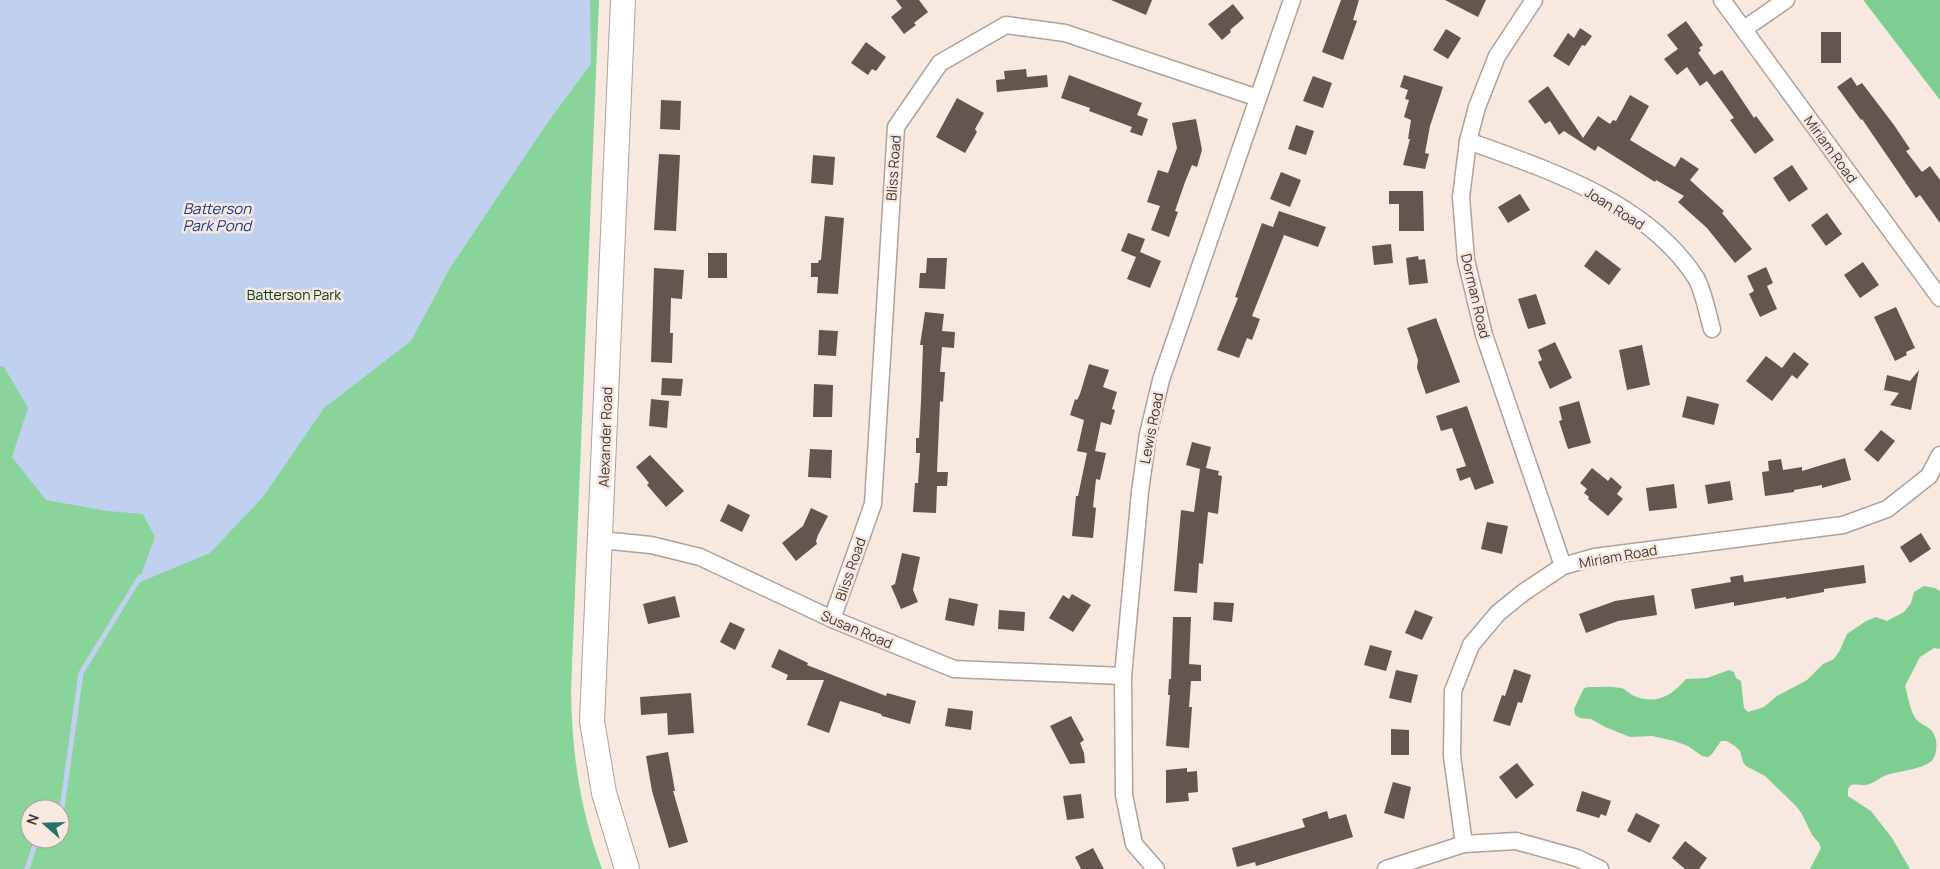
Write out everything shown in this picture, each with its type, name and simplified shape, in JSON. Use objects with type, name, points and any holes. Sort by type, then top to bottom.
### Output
[{"type":"street","name":"Alexander Road","points":[[624,0],[592,720],[604,793],[627,869]]},
{"type":"street","name":"Lewis Road","points":[[1156,869],[1134,844],[1124,795],[1123,676],[1140,492],[1148,434],[1161,380],[1292,0]]},
{"type":"street","name":"Dorman Road","points":[[1534,0],[1497,56],[1477,107],[1468,141],[1462,197],[1466,260],[1484,335],[1563,566]]},
{"type":"street","name":"Miriam Road","points":[[1722,0],[1940,298]]},
{"type":"street","points":[[1744,30],[1786,0]]},
{"type":"street","name":"Bliss Road","points":[[832,619],[873,504],[896,127],[940,63],[1006,25],[1065,32],[1258,98]]},
{"type":"street","name":"Joan Road","points":[[1468,141],[1546,169],[1610,201],[1663,238],[1697,279],[1712,329]]},
{"type":"street","name":"Miriam Road","points":[[1464,844],[1452,756],[1453,690],[1472,645],[1498,613],[1524,592],[1563,566],[1595,557],[1843,525],[1887,509],[1929,476],[1940,455]]},
{"type":"street","name":"Susan Road","points":[[601,540],[651,545],[700,557],[832,619],[954,669],[1123,676]]},
{"type":"street","points":[[1386,869],[1464,844],[1516,841],[1577,858],[1600,869]]},
{"type":"green space","name":"Batterson Park","points":[[0,0],[599,0],[571,691],[575,759],[588,825],[602,869],[0,869]]},
{"type":"green space","points":[[1940,0],[1940,100],[1864,1]]},
{"type":"green space","points":[[1924,586],[1940,591],[1940,649],[1934,648],[1920,657],[1905,686],[1914,716],[1931,730],[1935,736],[1935,756],[1925,765],[1887,775],[1869,784],[1853,784],[1849,787],[1848,791],[1848,796],[1871,811],[1892,838],[1910,869],[1810,869],[1821,848],[1812,835],[1802,814],[1765,776],[1746,766],[1740,751],[1727,741],[1721,741],[1708,757],[1702,756],[1688,746],[1674,741],[1652,736],[1630,737],[1591,719],[1580,718],[1575,715],[1574,709],[1584,688],[1617,687],[1642,699],[1650,700],[1669,694],[1686,679],[1707,678],[1729,670],[1734,672],[1736,678],[1741,681],[1744,708],[1748,712],[1764,707],[1777,696],[1807,680],[1823,664],[1834,659],[1847,634],[1866,621],[1876,617],[1887,621],[1904,612],[1911,603],[1914,592]]},
{"type":"water","name":"Batterson Park Pond","points":[[0,0],[590,0],[591,64],[548,122],[450,268],[411,341],[324,408],[263,497],[210,553],[138,583],[155,537],[143,514],[107,511],[46,500],[12,457],[28,408],[4,367],[0,366]]},
{"type":"building","points":[[896,0],[919,0],[928,12],[904,34],[891,17],[902,8]]},
{"type":"building","points":[[1111,0],[1152,0],[1146,15]]},
{"type":"building","points":[[1341,0],[1359,0],[1353,20],[1357,21],[1343,60],[1322,52]]},
{"type":"building","points":[[1445,0],[1486,0],[1478,17]]},
{"type":"building","points":[[1233,4],[1244,18],[1222,40],[1208,24]]},
{"type":"building","points":[[1686,21],[1703,45],[1699,48],[1701,50],[1698,53],[1714,75],[1722,70],[1754,118],[1756,116],[1774,140],[1755,154],[1730,120],[1734,118],[1707,81],[1700,86],[1687,67],[1677,75],[1664,59],[1678,49],[1667,35]]},
{"type":"building","points":[[1580,28],[1592,36],[1585,46],[1582,45],[1569,66],[1553,56],[1568,33],[1574,38]]},
{"type":"building","points":[[1446,29],[1461,38],[1448,59],[1433,50]]},
{"type":"building","points":[[1821,32],[1841,32],[1841,63],[1821,63]]},
{"type":"building","points":[[866,42],[886,57],[876,71],[872,69],[868,75],[851,63]]},
{"type":"building","points":[[1026,69],[1027,77],[1047,75],[1048,87],[997,92],[996,80],[1005,79],[1004,71]]},
{"type":"building","points":[[1069,75],[1142,103],[1137,115],[1148,119],[1142,136],[1130,132],[1132,127],[1089,111],[1090,108],[1061,98]]},
{"type":"building","points":[[1404,75],[1443,87],[1430,126],[1425,153],[1429,154],[1425,169],[1403,165],[1410,139],[1408,139],[1411,120],[1404,117],[1409,100],[1405,99],[1408,90],[1400,87]]},
{"type":"building","points":[[1313,76],[1332,83],[1323,108],[1303,101]]},
{"type":"building","points":[[1851,77],[1857,86],[1862,83],[1894,125],[1910,149],[1906,151],[1922,172],[1930,166],[1940,180],[1940,223],[1920,195],[1916,198],[1862,119],[1837,87]]},
{"type":"building","points":[[1548,86],[1583,138],[1598,116],[1610,124],[1613,120],[1616,121],[1630,95],[1649,106],[1630,140],[1675,167],[1681,157],[1699,169],[1690,180],[1724,211],[1722,213],[1752,249],[1735,263],[1707,228],[1678,202],[1684,196],[1656,180],[1655,182],[1598,146],[1595,151],[1564,131],[1559,135],[1550,121],[1545,124],[1528,101]]},
{"type":"building","points":[[957,98],[984,113],[975,129],[977,132],[965,153],[936,137]]},
{"type":"building","points":[[661,100],[681,101],[680,130],[660,129]]},
{"type":"building","points":[[1196,119],[1202,150],[1197,167],[1192,165],[1185,182],[1175,211],[1178,212],[1169,237],[1151,230],[1160,206],[1147,202],[1158,170],[1168,173],[1177,148],[1172,123]]},
{"type":"building","points":[[1296,125],[1314,131],[1306,155],[1288,149]]},
{"type":"building","points":[[659,154],[680,155],[676,231],[654,230]]},
{"type":"building","points":[[813,155],[835,157],[833,185],[811,183]]},
{"type":"building","points":[[1792,165],[1808,189],[1789,202],[1773,178]]},
{"type":"building","points":[[1281,172],[1301,180],[1290,207],[1270,199]]},
{"type":"building","points":[[1389,191],[1423,191],[1424,231],[1399,231],[1399,204],[1389,204]]},
{"type":"building","points":[[1520,194],[1530,210],[1508,223],[1498,207]]},
{"type":"building","points":[[1279,211],[1326,227],[1318,247],[1284,235],[1252,316],[1260,319],[1252,340],[1247,338],[1239,358],[1217,350],[1238,298],[1235,297],[1262,223],[1273,227]]},
{"type":"building","points":[[1827,213],[1842,234],[1826,246],[1811,225]]},
{"type":"building","points":[[825,216],[844,218],[838,294],[817,293],[818,277],[811,277],[811,263],[818,263],[821,260]]},
{"type":"building","points":[[1128,233],[1145,239],[1140,252],[1161,261],[1150,288],[1127,279],[1136,257],[1121,251]]},
{"type":"building","points":[[1391,244],[1393,263],[1374,265],[1372,246]]},
{"type":"building","points":[[1596,250],[1621,269],[1609,285],[1584,266]]},
{"type":"building","points":[[708,253],[727,253],[727,278],[708,278]]},
{"type":"building","points":[[1418,256],[1419,260],[1425,259],[1428,283],[1409,285],[1406,258]]},
{"type":"building","points":[[927,258],[947,258],[945,289],[919,288],[920,273],[926,273]]},
{"type":"building","points":[[1863,262],[1879,285],[1860,298],[1844,275]]},
{"type":"building","points":[[1766,267],[1773,283],[1767,286],[1777,309],[1760,317],[1749,294],[1754,291],[1747,276]]},
{"type":"building","points":[[654,268],[684,270],[682,299],[671,298],[670,333],[673,333],[672,363],[651,362]]},
{"type":"building","points":[[1536,294],[1546,324],[1528,329],[1518,299]]},
{"type":"building","points":[[1896,307],[1915,348],[1906,352],[1907,355],[1895,361],[1874,317]]},
{"type":"building","points":[[925,312],[944,314],[942,331],[955,332],[954,348],[942,347],[940,372],[945,372],[943,402],[940,401],[937,472],[948,472],[947,486],[937,486],[936,513],[913,512],[915,483],[918,483],[920,453],[916,453],[916,438],[919,438],[923,345],[920,345]]},
{"type":"building","points":[[1436,318],[1460,382],[1426,394],[1417,368],[1418,360],[1407,328]]},
{"type":"building","points":[[819,330],[838,331],[836,356],[818,355]]},
{"type":"building","points":[[1555,342],[1572,378],[1550,389],[1538,362],[1542,360],[1538,350]]},
{"type":"building","points":[[1642,345],[1650,385],[1627,390],[1619,350]]},
{"type":"building","points":[[1794,352],[1809,364],[1797,379],[1792,375],[1772,401],[1746,381],[1766,356],[1782,368]]},
{"type":"building","points":[[1089,364],[1109,370],[1103,387],[1117,392],[1112,409],[1115,410],[1111,425],[1101,422],[1095,451],[1106,453],[1100,480],[1096,479],[1093,507],[1096,508],[1093,538],[1072,536],[1076,496],[1078,496],[1087,453],[1077,451],[1084,420],[1070,415],[1075,399],[1077,400],[1080,394]]},
{"type":"building","points":[[1919,370],[1911,410],[1890,405],[1899,393],[1884,390],[1887,375],[1910,381]]},
{"type":"building","points":[[662,378],[683,379],[681,396],[661,395]]},
{"type":"building","points":[[814,384],[833,385],[832,417],[813,417]]},
{"type":"building","points":[[1687,396],[1719,404],[1714,425],[1682,417]]},
{"type":"building","points":[[651,399],[669,401],[667,428],[649,426]]},
{"type":"building","points":[[1579,401],[1591,443],[1568,449],[1559,421],[1562,420],[1559,407]]},
{"type":"building","points":[[1467,406],[1494,483],[1475,490],[1470,477],[1460,481],[1456,469],[1466,466],[1452,428],[1441,431],[1436,416]]},
{"type":"building","points":[[1881,430],[1895,441],[1878,462],[1864,450]]},
{"type":"building","points":[[1192,442],[1211,447],[1206,468],[1219,471],[1218,475],[1222,476],[1218,514],[1208,512],[1203,564],[1199,563],[1197,593],[1174,591],[1181,510],[1194,512],[1200,469],[1186,465]]},
{"type":"building","points":[[810,449],[832,450],[831,478],[808,477]]},
{"type":"building","points":[[650,455],[684,491],[666,507],[647,485],[649,483],[636,467]]},
{"type":"building","points":[[1845,458],[1851,480],[1822,488],[1822,485],[1794,490],[1794,492],[1765,496],[1762,472],[1769,471],[1768,461],[1781,459],[1783,470],[1802,467],[1802,471]]},
{"type":"building","points":[[1592,468],[1608,481],[1611,477],[1622,487],[1617,494],[1623,499],[1608,516],[1588,499],[1589,497],[1584,493],[1587,489],[1580,483]]},
{"type":"building","points":[[1730,481],[1733,500],[1708,504],[1705,485]]},
{"type":"building","points":[[1674,484],[1677,508],[1649,511],[1646,488]]},
{"type":"building","points":[[728,504],[750,515],[742,532],[720,521]]},
{"type":"building","points":[[811,508],[828,516],[818,535],[817,544],[796,561],[782,543],[803,526]]},
{"type":"building","points":[[1487,522],[1508,526],[1502,554],[1481,549]]},
{"type":"building","points":[[1921,533],[1931,549],[1910,563],[1900,547]]},
{"type":"building","points":[[902,553],[920,557],[913,590],[918,602],[901,609],[891,586],[895,584]]},
{"type":"building","points":[[1864,565],[1866,583],[1824,589],[1824,592],[1786,599],[1786,597],[1734,606],[1734,602],[1695,609],[1691,589],[1731,582],[1730,577],[1743,575],[1744,582]]},
{"type":"building","points":[[1072,594],[1091,605],[1073,632],[1049,618],[1063,595],[1069,599]]},
{"type":"building","points":[[1654,595],[1657,615],[1618,621],[1586,633],[1579,614],[1615,601]]},
{"type":"building","points":[[675,596],[680,617],[648,624],[643,604]]},
{"type":"building","points":[[949,598],[978,604],[974,626],[945,620]]},
{"type":"building","points":[[1214,602],[1234,603],[1232,622],[1213,620]]},
{"type":"building","points":[[999,610],[1025,612],[1024,631],[998,629]]},
{"type":"building","points":[[1415,610],[1433,617],[1422,640],[1405,633]]},
{"type":"building","points":[[1173,617],[1191,617],[1189,664],[1201,665],[1201,681],[1191,681],[1189,707],[1192,707],[1189,748],[1166,746]]},
{"type":"building","points":[[730,622],[745,629],[735,650],[720,642]]},
{"type":"building","points":[[1370,645],[1392,651],[1386,671],[1364,665]]},
{"type":"building","points":[[779,649],[808,663],[807,665],[886,696],[887,693],[916,701],[910,724],[840,701],[829,733],[807,725],[824,680],[786,680],[788,675],[771,667]]},
{"type":"building","points":[[1514,669],[1531,675],[1522,703],[1518,702],[1510,726],[1493,721],[1502,695],[1505,696]]},
{"type":"building","points":[[1396,670],[1418,675],[1411,703],[1389,698]]},
{"type":"building","points":[[691,693],[694,733],[668,735],[667,713],[641,715],[640,697]]},
{"type":"building","points":[[948,708],[973,711],[971,730],[945,726]]},
{"type":"building","points":[[1071,716],[1084,740],[1080,743],[1085,763],[1070,764],[1050,726]]},
{"type":"building","points":[[1391,729],[1409,730],[1409,755],[1391,755]]},
{"type":"building","points":[[668,752],[675,791],[673,791],[688,842],[669,848],[652,791],[646,756]]},
{"type":"building","points":[[1517,763],[1534,785],[1516,799],[1499,777]]},
{"type":"building","points":[[1187,768],[1187,772],[1197,771],[1198,792],[1188,793],[1189,801],[1166,803],[1166,770]]},
{"type":"building","points":[[1393,782],[1411,787],[1404,819],[1384,813]]},
{"type":"building","points":[[1582,791],[1611,801],[1606,816],[1601,814],[1599,818],[1576,811]]},
{"type":"building","points":[[1081,794],[1084,818],[1067,820],[1063,796]]},
{"type":"building","points":[[1327,811],[1329,819],[1346,814],[1353,837],[1256,866],[1255,862],[1237,867],[1232,848],[1305,827],[1302,819]]},
{"type":"building","points":[[1636,813],[1660,825],[1650,843],[1627,831]]},
{"type":"building","points":[[1685,841],[1707,858],[1699,869],[1685,869],[1672,858]]},
{"type":"building","points":[[1093,848],[1104,869],[1081,869],[1075,857]]},
{"type":"waterway","points":[[63,799],[81,673],[140,577]]},
{"type":"waterway","points":[[27,869],[34,849]]}]
